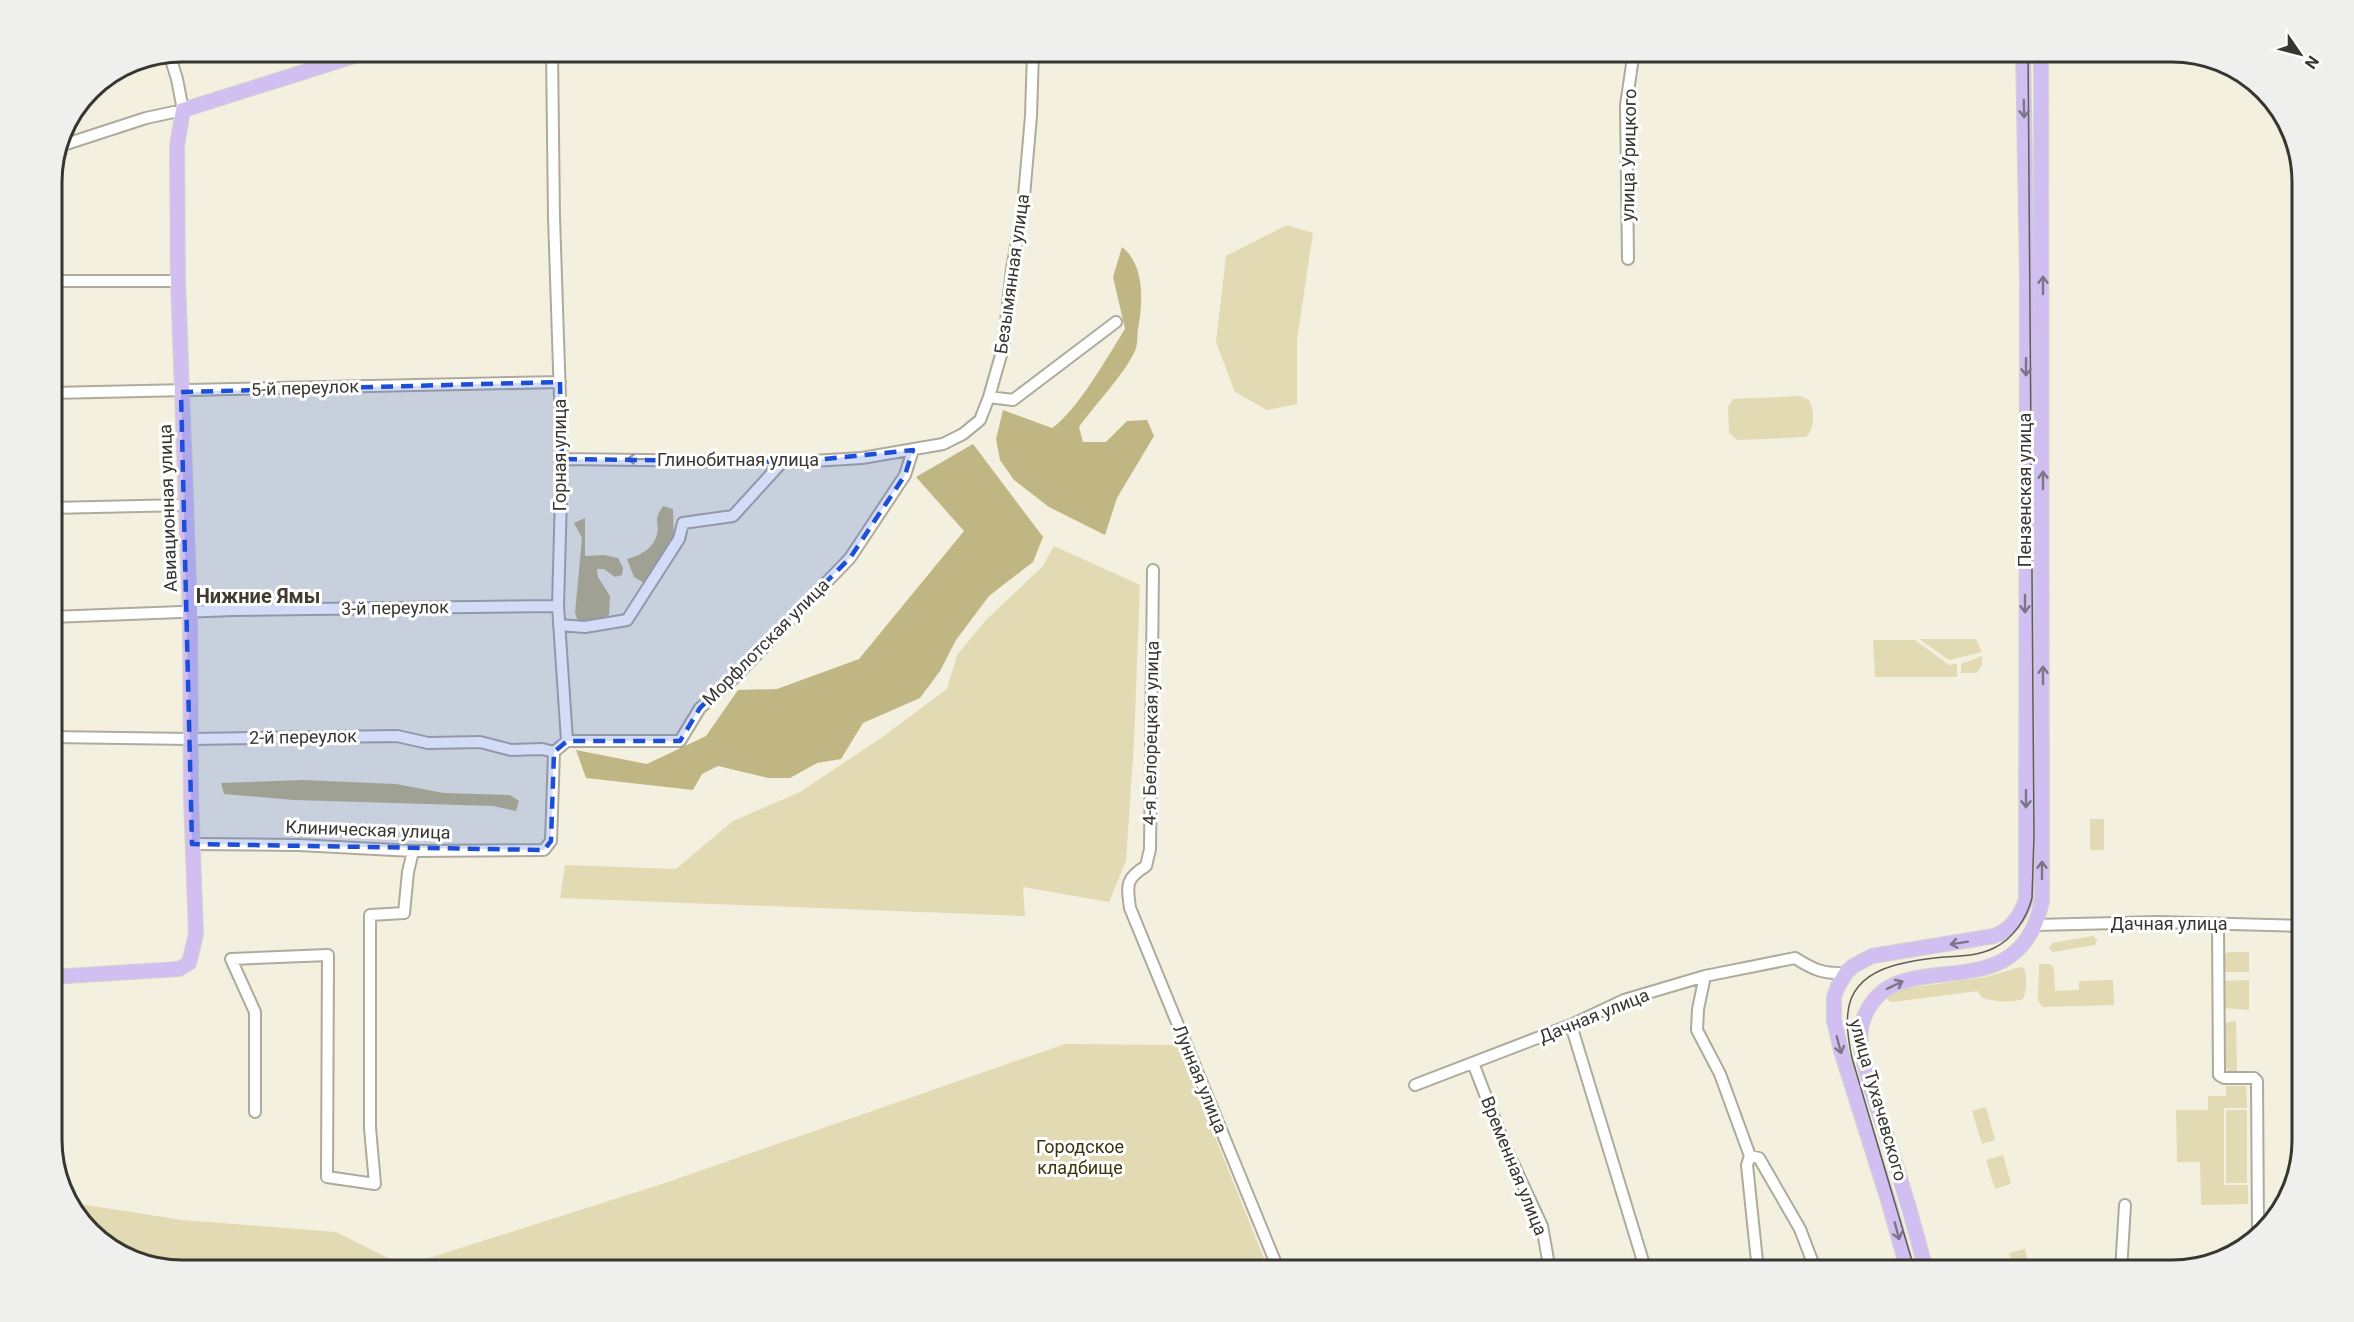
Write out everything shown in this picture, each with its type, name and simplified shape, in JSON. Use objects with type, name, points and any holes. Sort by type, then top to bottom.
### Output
[{"type":"main road","points":[[183,110],[335,62]]},
{"type":"main road","name":"Пензенская улица","points":[[2013,923],[2024,907],[2026,893],[2027,278],[2023,62]]},
{"type":"main road","name":"Пензенская улица","points":[[2033,928],[2042,901],[2041,62]]},
{"type":"main road","name":"Авиационная улица","points":[[62,976],[179,969],[189,963],[196,934],[192,844],[190,613],[178,281],[177,146],[183,110]]},
{"type":"main road","points":[[1846,973],[1872,956],[1985,938],[2003,932],[2013,923],[2033,928]]},
{"type":"main road","name":"улица Тухачевского","points":[[1923,1261],[1866,1069],[1860,1035],[1862,1022],[1876,997],[1888,987],[1903,980],[1992,967],[2018,950],[2033,928]]},
{"type":"main road","name":"улица Тухачевского","points":[[1846,973],[1834,997],[1836,1032],[1905,1261]]},
{"type":"street","name":"Горная улица","points":[[552,62],[554,218],[562,459],[558,606],[567,741]]},
{"type":"street","name":"Безымянная улица","points":[[913,450],[943,444],[963,434],[980,420],[989,397],[1003,348],[1012,269],[1023,208],[1031,116],[1033,62]]},
{"type":"street","name":"улица Урицкого","points":[[1628,259],[1626,105],[1632,62]]},
{"type":"street","name":"Авиационная улица","points":[[172,63],[183,110]]},
{"type":"street","points":[[68,143],[146,118],[183,110]]},
{"type":"street","points":[[62,281],[178,281]]},
{"type":"street","points":[[989,397],[1013,400],[1116,322]]},
{"type":"street","name":"5-й переулок","points":[[62,393],[560,382]]},
{"type":"street","name":"Глинобитная улица","points":[[562,459],[783,461],[862,458],[913,450]]},
{"type":"street","name":"Морфлотская улица","points":[[567,741],[680,741],[700,708],[731,681],[850,558],[905,475],[913,450]]},
{"type":"street","points":[[559,625],[585,627],[627,620],[679,539],[683,523],[733,516],[783,461]]},
{"type":"street","points":[[62,508],[185,505]]},
{"type":"street","name":"4-я Белорецкая улица","points":[[1127,886],[1133,874],[1146,866],[1150,849],[1153,570]]},
{"type":"street","name":"3-й переулок","points":[[62,617],[558,606]]},
{"type":"street","name":"2-й переулок","points":[[62,737],[191,740],[397,736],[428,743],[480,742],[511,750],[542,749],[554,752]]},
{"type":"street","points":[[554,752],[567,741]]},
{"type":"street","name":"Клиническая улица","points":[[192,844],[299,845],[413,851],[543,850],[551,841],[554,752]]},
{"type":"street","points":[[255,1112],[255,1012],[231,959],[328,955],[327,1177],[375,1184],[370,1128],[370,915],[404,913],[408,872],[413,851]]},
{"type":"street","name":"Лунная улица","points":[[1127,886],[1130,908],[1275,1261]]},
{"type":"street","points":[[2218,924],[2219,1075],[2224,1078],[2254,1078],[2257,1081],[2258,1224]]},
{"type":"street","name":"Дачная улица","points":[[2033,928],[2218,924],[2292,927]]},
{"type":"street","name":"Дачная улица","points":[[1415,1085],[1571,1025],[1624,1000],[1705,976],[1795,958],[1827,974],[1846,973]]},
{"type":"street","points":[[1705,976],[1698,1009],[1697,1030],[1720,1074],[1750,1156],[1747,1165],[1757,1261]]},
{"type":"street","points":[[1571,1025],[1643,1261]]},
{"type":"street","name":"Временная улица","points":[[1473,1063],[1505,1146],[1542,1226],[1548,1261]]},
{"type":"street","points":[[1750,1156],[1759,1158],[1800,1229],[1812,1261]]},
{"type":"street","points":[[2121,1261],[2124,1205]]},
{"type":"highlighted area","points":[[560,382],[562,459],[796,462],[913,450],[905,475],[850,558],[700,708],[680,741],[567,741],[554,752],[551,841],[544,850],[192,844],[181,392]]},
{"type":"green space","points":[[1287,225],[1313,233],[1297,339],[1297,404],[1267,410],[1235,392],[1216,342],[1226,256]]},
{"type":"green space","points":[[1801,396],[1809,400],[1813,414],[1811,429],[1806,437],[1738,440],[1729,433],[1728,407],[1733,399]]},
{"type":"green space","points":[[1054,546],[1140,585],[1134,742],[1126,861],[1109,902],[1023,887],[1025,916],[560,898],[565,865],[676,869],[733,821],[800,792],[881,738],[947,689],[957,655],[986,620],[1042,567]]},
{"type":"green space","points":[[1919,639],[1976,639],[1982,652],[1949,660]]},
{"type":"green space","points":[[1873,640],[1915,640],[1949,665],[1957,664],[1957,677],[1875,677]]},
{"type":"green space","points":[[1982,656],[1982,665],[1977,673],[1961,673],[1961,664]]},
{"type":"green space","points":[[2090,819],[2104,819],[2104,850],[2090,850]]},
{"type":"green space","points":[[2093,936],[2097,940],[2095,945],[2053,952],[2049,948],[2052,943]]},
{"type":"green space","points":[[2249,952],[2249,972],[2222,972],[2224,954]]},
{"type":"green space","points":[[2039,964],[2050,964],[2054,968],[2055,991],[2079,990],[2079,981],[2113,980],[2114,1005],[2043,1007],[2038,1001]]},
{"type":"green space","points":[[2020,967],[2024,968],[2026,975],[2023,999],[1990,1000],[1981,997],[1978,991],[1893,1002],[1887,998],[1901,989],[1986,977]]},
{"type":"green space","points":[[2249,980],[2249,1010],[2224,1008],[2222,981]]},
{"type":"green space","points":[[2236,1021],[2237,1072],[2229,1072],[2225,1067],[2224,1026],[2225,1023]]},
{"type":"green space","name":"Городское кладбище","points":[[1065,1044],[1178,1045],[1265,1261],[420,1261],[665,1183]]},
{"type":"green space","points":[[2226,1086],[2246,1086],[2247,1108],[2224,1108],[2224,1185],[2248,1185],[2248,1204],[2201,1205],[2200,1162],[2177,1162],[2176,1110],[2208,1110],[2208,1096],[2226,1096]]},
{"type":"green space","points":[[1986,1107],[1995,1140],[1982,1144],[1972,1111]]},
{"type":"green space","points":[[2226,1110],[2247,1110],[2247,1183],[2226,1183]]},
{"type":"green space","points":[[2003,1155],[2011,1184],[1995,1189],[1986,1160]]},
{"type":"green space","name":"Городское кладбище","points":[[80,1204],[182,1220],[336,1232],[394,1261],[181,1261],[166,1259],[136,1251],[108,1236],[86,1214]]},
{"type":"green space","points":[[2025,1249],[2028,1261],[2012,1261],[2009,1253]]},
{"type":"shaded area","points":[[1122,247],[1135,264],[1140,285],[1141,307],[1137,346],[1126,366],[1079,427],[1083,442],[1106,442],[1127,421],[1147,420],[1154,436],[1117,498],[1105,535],[1049,507],[1014,480],[1000,460],[996,439],[1003,410],[1052,428],[1072,409],[1092,382],[1125,329],[1113,277]]},
{"type":"shaded area","points":[[973,444],[1043,537],[1033,562],[989,596],[956,640],[940,671],[920,698],[863,723],[841,759],[817,763],[790,778],[768,778],[718,766],[702,774],[693,790],[586,778],[576,750],[647,764],[706,736],[738,690],[777,689],[859,659],[964,531],[916,477]]},
{"type":"shaded area","points":[[663,506],[673,509],[674,540],[646,584],[634,577],[627,559],[641,554],[655,540],[658,529],[657,518]]},
{"type":"shaded area","points":[[585,518],[585,556],[604,555],[618,558],[623,568],[622,575],[615,577],[604,569],[597,569],[598,577],[610,596],[609,615],[580,627],[575,613],[582,538],[574,523]]},
{"type":"shaded area","points":[[303,780],[396,784],[444,793],[510,795],[519,801],[516,811],[493,806],[294,800],[224,794],[221,783]]},
{"type":"tram line","points":[[1912,1261],[1852,1058],[1848,1012],[1852,997],[1860,985],[1871,975],[1884,969],[1915,961],[1976,954],[2001,944],[2018,927],[2027,913],[2032,898],[2034,836],[2028,62]]},
{"type":"district","name":"Нижние Ямы","points":[[258,596]]}]
